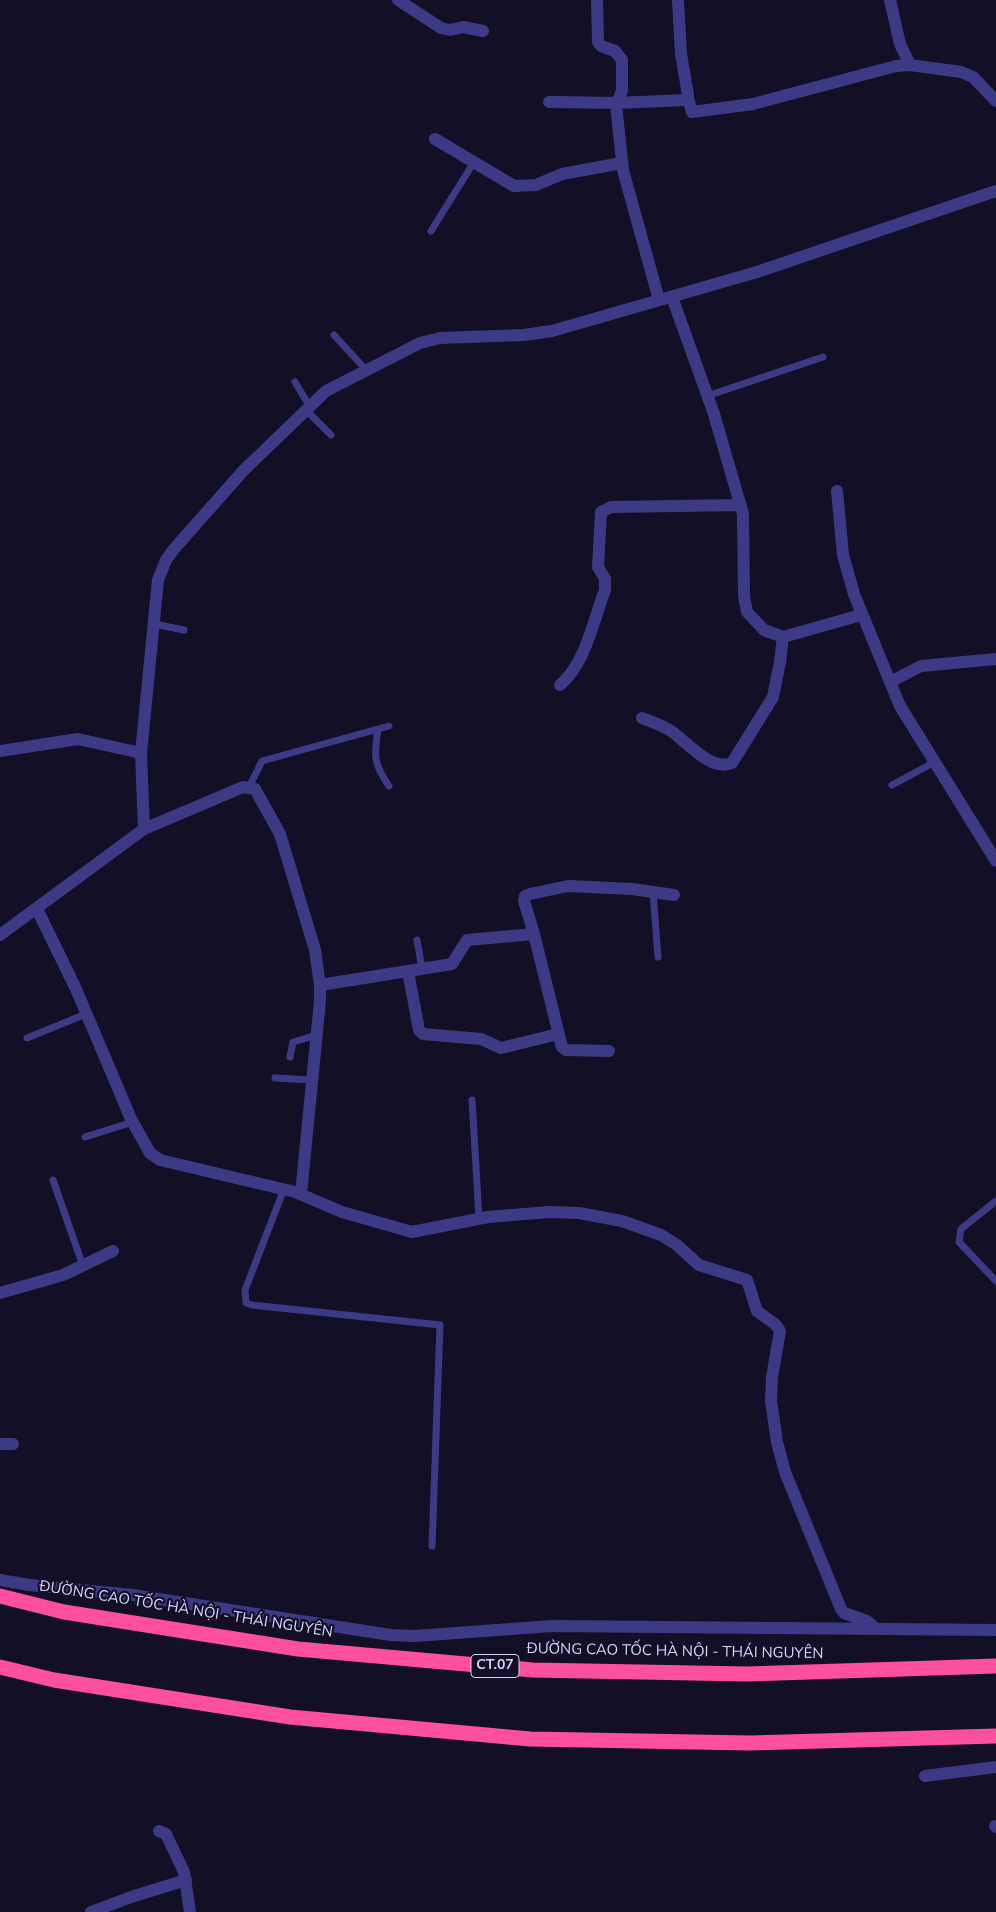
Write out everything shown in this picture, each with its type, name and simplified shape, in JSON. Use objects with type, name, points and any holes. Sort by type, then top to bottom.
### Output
[{"type":"highway","name":"ĐƯỜNG CAO TỐC HÀ NỘI - THÁI NGUYÊN","points":[[0,1596],[64,1612],[298,1649],[533,1670],[747,1674],[996,1666]]},
{"type":"highway","points":[[0,1667],[54,1680],[290,1717],[530,1739],[750,1743],[996,1736]]},
{"type":"street","points":[[398,0],[441,28],[450,30],[463,27],[483,31]]},
{"type":"street","points":[[596,0],[598,42],[601,46],[615,51],[622,60],[622,91],[617,103],[622,163],[659,300]]},
{"type":"street","points":[[678,0],[681,54],[692,112],[737,107],[910,65],[961,72],[978,82],[996,101]]},
{"type":"street","points":[[890,0],[900,44],[910,65]]},
{"type":"street","points":[[549,102],[617,103],[686,100],[688,98]]},
{"type":"street","points":[[435,139],[514,186],[526,187],[562,174],[622,163]]},
{"type":"street","points":[[144,829],[141,753],[158,580],[166,560],[243,471],[326,391],[420,343],[440,338],[524,335],[552,331],[757,272],[996,191]]},
{"type":"street","points":[[672,297],[707,396],[741,505],[745,530],[744,596],[746,612],[764,630],[783,637],[861,615]]},
{"type":"street","points":[[837,491],[843,555],[861,615],[903,714],[996,861]]},
{"type":"street","points":[[560,685],[572,675],[605,590],[605,579],[598,567],[601,512],[611,507],[741,505]]},
{"type":"street","points":[[642,718],[661,725],[706,757],[720,764],[726,766],[732,763],[773,697],[783,637]]},
{"type":"street","points":[[890,682],[921,666],[996,659]]},
{"type":"street","points":[[0,751],[78,739],[141,753]]},
{"type":"street","points":[[0,935],[144,829],[243,787],[255,789],[280,834],[315,950],[320,985],[313,1080],[301,1194]]},
{"type":"street","points":[[609,1051],[566,1050],[562,1046],[524,901],[525,896],[568,886],[632,889],[674,896]]},
{"type":"street","points":[[36,909],[86,1014],[133,1122],[150,1153],[160,1160],[284,1189],[301,1194],[342,1212],[412,1232],[479,1218],[549,1212],[579,1213],[622,1221],[661,1235],[677,1245],[699,1265],[747,1280],[757,1311],[776,1325],[780,1331],[772,1377],[771,1401],[777,1442],[785,1472],[837,1602],[844,1612],[859,1617],[876,1629]]},
{"type":"street","points":[[320,985],[452,964],[467,940],[534,934]]},
{"type":"street","points":[[408,971],[418,1030],[423,1034],[482,1039],[501,1048],[558,1034]]},
{"type":"street","points":[[0,1293],[63,1275],[113,1251]]},
{"type":"street","points":[[0,1580],[29,1585],[133,1595],[391,1635],[415,1636],[552,1626],[996,1630]]},
{"type":"street","points":[[924,1776],[996,1767]]},
{"type":"street","points":[[160,1830],[166,1834],[176,1852],[186,1880],[190,1912]]},
{"type":"street","points":[[91,1912],[186,1880]]},
{"type":"lane","points":[[431,231],[474,162]]},
{"type":"lane","points":[[334,335],[367,371]]},
{"type":"lane","points":[[707,396],[823,357]]},
{"type":"lane","points":[[295,382],[308,408],[331,435]]},
{"type":"lane","points":[[154,624],[184,630]]},
{"type":"lane","points":[[250,787],[262,761],[389,726]]},
{"type":"lane","points":[[378,729],[375,752],[378,769],[389,786]]},
{"type":"lane","points":[[892,785],[933,763]]},
{"type":"lane","points":[[653,892],[658,957]]},
{"type":"lane","points":[[417,940],[422,969]]},
{"type":"lane","points":[[27,1038],[86,1014]]},
{"type":"lane","points":[[290,1057],[293,1042],[317,1035]]},
{"type":"lane","points":[[274,1078],[313,1080]]},
{"type":"lane","points":[[472,1100],[479,1218]]},
{"type":"lane","points":[[85,1137],[133,1122]]},
{"type":"lane","points":[[53,1180],[83,1266]]},
{"type":"lane","points":[[284,1189],[245,1290],[246,1302],[252,1305],[440,1325],[432,1546]]},
{"type":"lane","points":[[996,1201],[961,1229],[958,1236],[959,1242],[996,1281]]}]
